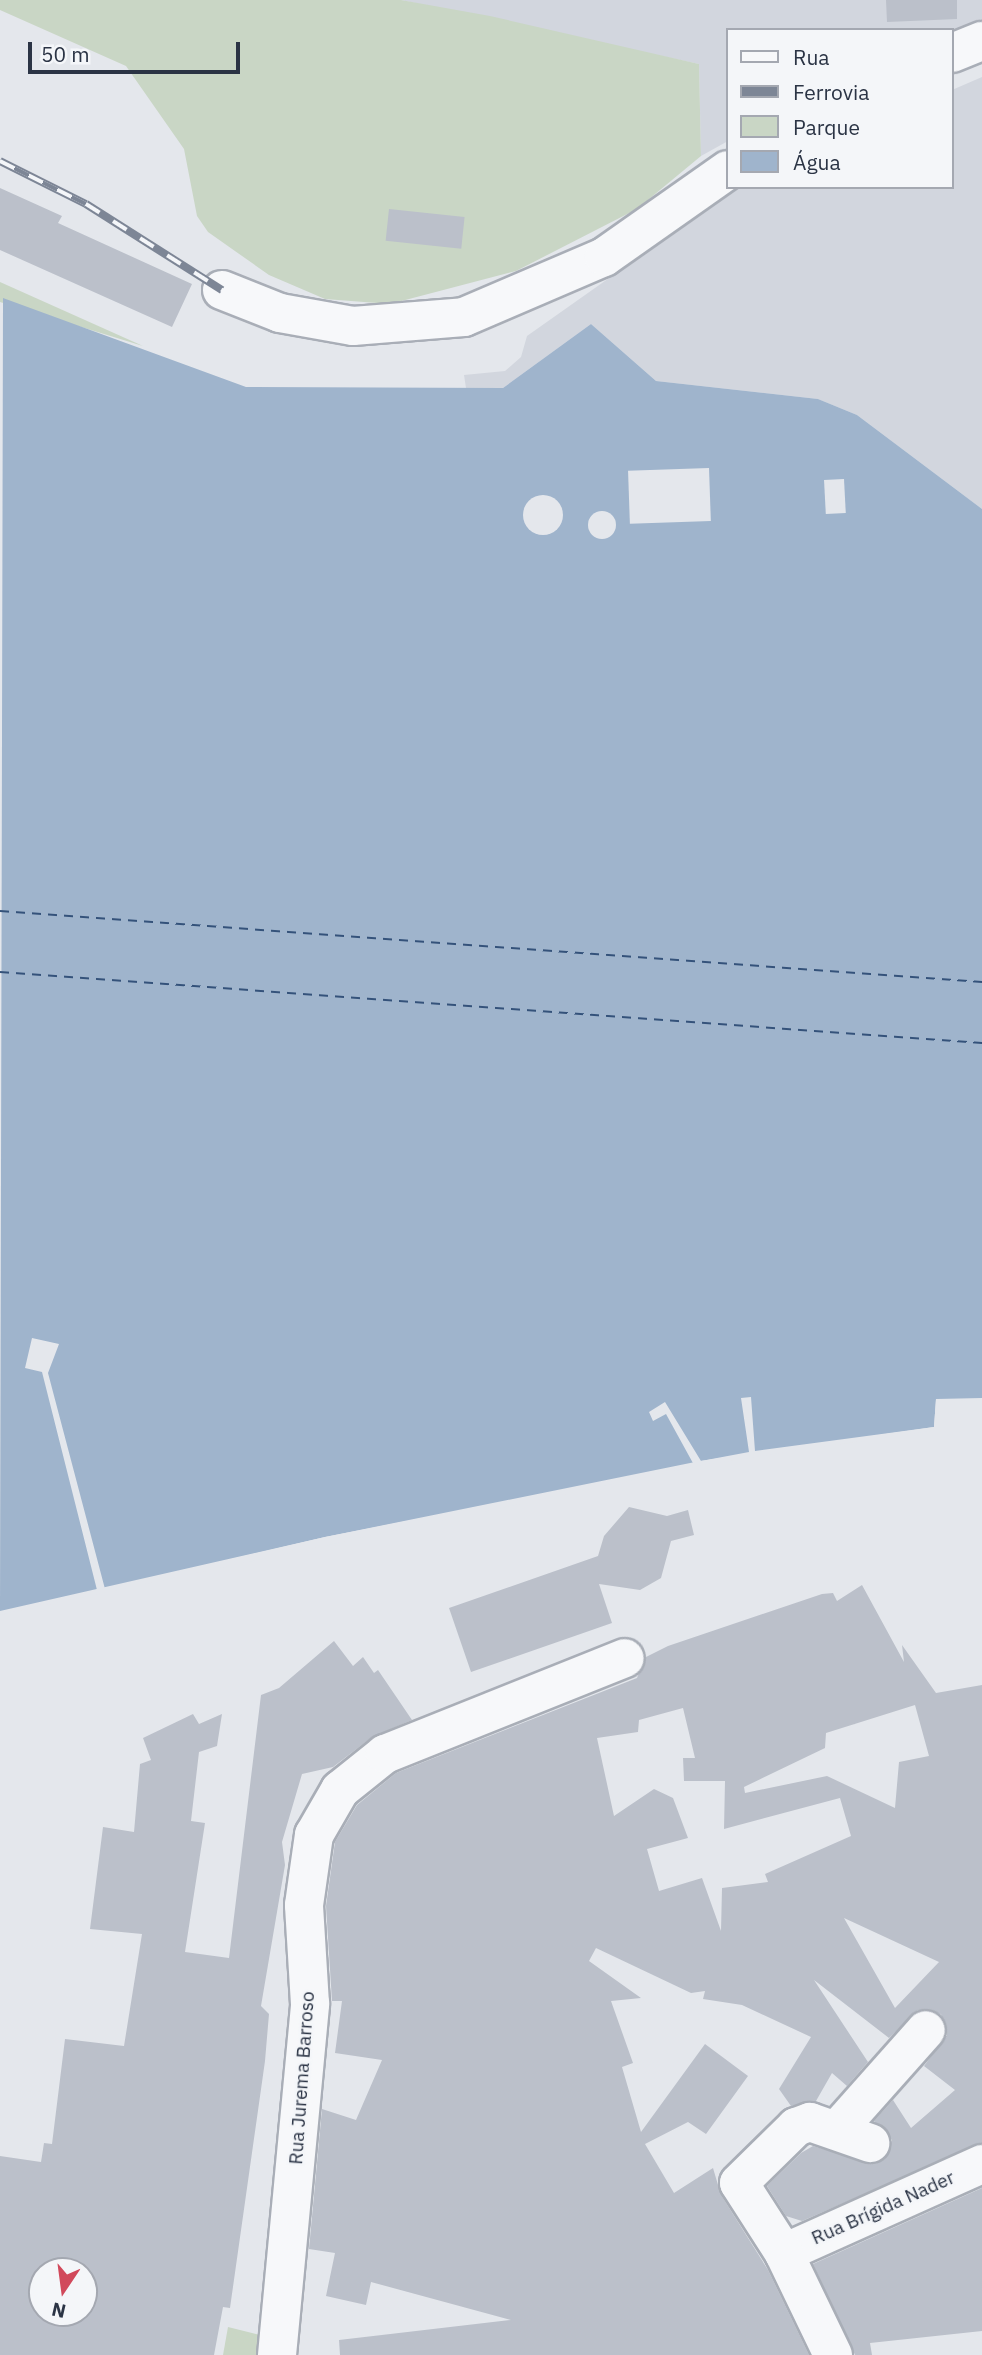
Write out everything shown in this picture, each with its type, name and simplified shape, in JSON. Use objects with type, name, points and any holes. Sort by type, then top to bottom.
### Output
[{"type":"street","points":[[954,52],[982,41]]},
{"type":"street","points":[[222,290],[280,313],[353,326],[464,317],[604,257],[726,171]]},
{"type":"street","name":"Rua Jurema Barroso","points":[[277,2355],[310,2004],[304,1905],[314,1835],[340,1790],[386,1754],[625,1658]]},
{"type":"street","points":[[833,2355],[784,2253],[739,2183],[796,2127],[821,2122],[854,2136],[926,2030]]},
{"type":"street","name":"Rua Brígida Nader","points":[[784,2253],[982,2164]]},
{"type":"shaded area","points":[[401,0],[982,0],[982,25],[954,34],[954,28],[726,28],[726,142],[701,156],[699,64]]},
{"type":"shaded area","points":[[982,77],[982,509],[857,415],[818,399],[656,381],[591,324],[503,388],[466,388],[464,375],[505,371],[521,357],[527,336],[735,189],[954,189],[954,89]]},
{"type":"green space","points":[[0,0],[401,0],[490,16],[699,64],[701,156],[637,209],[516,271],[390,304],[325,299],[269,275],[208,232],[197,216],[184,149],[126,66],[0,10]]},
{"type":"green space","points":[[0,282],[143,346],[0,302]]},
{"type":"green space","points":[[228,2327],[268,2337],[266,2355],[223,2355]]},
{"type":"water","points":[[3,298],[246,387],[503,388],[591,324],[656,381],[818,399],[857,415],[982,509],[982,1398],[936,1399],[934,1427],[700,1461],[325,1537],[0,1611]]},
{"type":"pier","points":[[709,468],[711,521],[630,524],[628,471]]},
{"type":"pier","points":[[844,479],[846,513],[826,514],[824,480]]},
{"type":"pier","points":[[543,495],[557,501],[563,515],[557,529],[543,535],[529,529],[523,515],[529,501]]},
{"type":"pier","points":[[602,511],[612,515],[616,525],[612,535],[602,539],[592,535],[588,525],[592,515]]},
{"type":"pier","points":[[32,1338],[59,1344],[48,1373],[105,1589],[325,1537],[694,1465],[666,1414],[653,1421],[649,1412],[665,1402],[701,1461],[749,1452],[741,1398],[751,1397],[755,1451],[934,1427],[936,1399],[982,1401],[939,1403],[935,1430],[702,1465],[0,1615],[97,1590],[42,1372],[25,1368]]},
{"type":"building","points":[[886,0],[957,0],[957,19],[887,22]]},
{"type":"building","points":[[0,188],[62,216],[58,223],[192,284],[172,327],[0,250]]},
{"type":"building","points":[[389,209],[465,217],[461,249],[386,241]]},
{"type":"building","points":[[629,1507],[667,1516],[688,1510],[694,1535],[671,1541],[661,1578],[640,1590],[599,1584],[612,1623],[471,1672],[449,1608],[598,1556],[604,1536]]},
{"type":"building","points":[[862,1585],[904,1662],[902,1645],[936,1693],[982,1685],[982,2143],[802,2221],[786,2216],[767,2186],[801,2153],[813,2146],[875,2164],[885,2159],[892,2140],[874,2121],[893,2100],[911,2128],[955,2090],[924,2066],[947,2035],[941,2014],[918,2010],[889,2038],[814,1980],[868,2062],[847,2086],[832,2073],[816,2101],[791,2106],[779,2089],[811,2037],[742,2005],[703,1999],[705,1991],[691,1993],[596,1948],[589,1961],[641,1998],[611,2001],[633,2063],[622,2067],[641,2132],[705,2044],[748,2076],[706,2134],[688,2122],[645,2144],[674,2193],[713,2168],[721,2195],[768,2270],[809,2355],[340,2355],[339,2340],[511,2320],[371,2282],[366,2305],[326,2296],[335,2253],[309,2249],[322,2109],[356,2120],[382,2060],[335,2053],[342,2001],[332,2001],[326,1906],[335,1842],[357,1805],[396,1773],[637,1678],[646,1657],[668,1646],[822,1594],[833,1593],[837,1601]],"holes":[[[915,1705],[929,1756],[899,1762],[895,1808],[827,1776],[745,1793],[744,1787],[825,1748],[826,1733]],[[683,1708],[695,1758],[683,1758],[684,1781],[725,1781],[724,1829],[840,1798],[851,1836],[765,1874],[768,1882],[722,1888],[721,1931],[702,1878],[659,1891],[647,1849],[688,1838],[673,1798],[654,1789],[614,1816],[597,1738],[638,1732],[639,1720]],[[844,1918],[939,1962],[895,2008]]]},
{"type":"building","points":[[334,1641],[353,1666],[363,1657],[374,1673],[378,1670],[412,1720],[372,1737],[333,1767],[302,1774],[282,1842],[285,1865],[261,2006],[269,2014],[265,2061],[230,2308],[223,2307],[214,2355],[0,2355],[0,2156],[41,2162],[44,2143],[52,2144],[65,2039],[124,2046],[142,1934],[90,1929],[103,1827],[134,1832],[140,1764],[151,1760],[143,1738],[193,1714],[199,1724],[222,1714],[217,1746],[199,1752],[191,1821],[205,1823],[185,1952],[229,1958],[261,1695],[279,1688]]},
{"type":"building","points":[[982,2188],[982,2331],[870,2343],[872,2355],[855,2355],[813,2264]]},
{"type":"ferry route","points":[[0,911],[982,982]]},
{"type":"ferry route","points":[[0,972],[982,1043]]},
{"type":"railway","points":[[0,161],[86,204],[222,290]]}]
